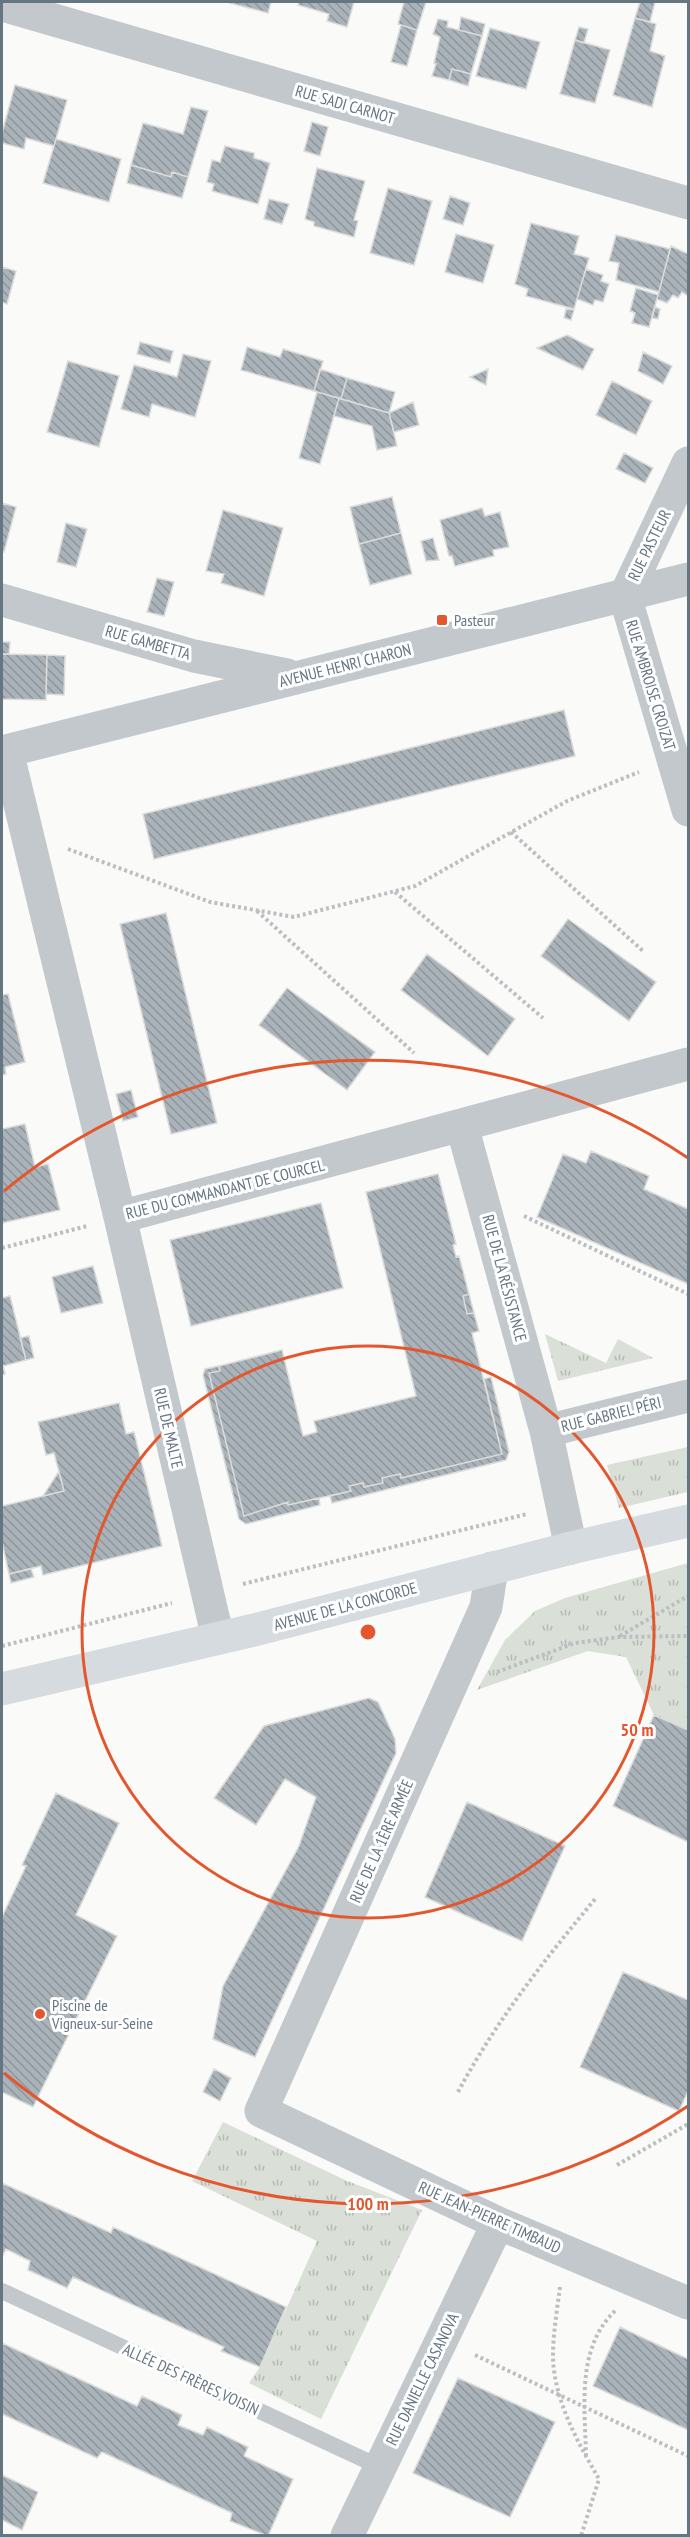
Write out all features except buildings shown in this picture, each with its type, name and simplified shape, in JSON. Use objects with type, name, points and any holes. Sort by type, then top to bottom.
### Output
[{"type":"street","name":"RUE SADI CARNOT","points":[[2,5],[688,203]]},
{"type":"street","name":"RUE PASTEUR","points":[[625,596],[688,462]]},
{"type":"street","name":"AVENUE HENRI CHARON","points":[[4,751],[688,579]]},
{"type":"street","name":"RUE AMBROISE CROIZAT","points":[[625,596],[688,810]]},
{"type":"street","name":"RUE GAMBETTA","points":[[2,600],[194,656],[296,677]]},
{"type":"street","name":"RUE DU COMMANDANT DE COURCEL","points":[[4,751],[27,833],[120,1217],[688,1064]]},
{"type":"street","name":"RUE DE LA RÉSISTANCE","points":[[462,1126],[546,1431]]},
{"type":"street","name":"RUE DE MALTE","points":[[120,1217],[218,1638]]},
{"type":"street","name":"RUE GABRIEL PÉRI","points":[[571,1548],[546,1431],[688,1396]]},
{"type":"street","name":"AVENUE DE LA CONCORDE","points":[[2,1689],[218,1638],[571,1548],[688,1521]]},
{"type":"street","name":"RUE DE LA 1ÈRE ARMÉE","points":[[261,2111],[486,1606],[492,1568]]},
{"type":"street","name":"RUE JEAN-PIERRE TIMBAUD","points":[[261,2111],[498,2223],[688,2303]]},
{"type":"street","name":"RUE DANIELLE CASANOVA","points":[[347,2535],[498,2223]]},
{"type":"lane","name":"ALLÉE DES FRÈRES VOISIN","points":[[2,2291],[380,2467]]},
{"type":"path","points":[[27,833],[210,902],[294,917],[415,886],[567,801],[673,759]]},
{"type":"path","points":[[511,832],[643,951]]},
{"type":"path","points":[[394,892],[543,1018]]},
{"type":"path","points":[[256,910],[414,1053]]},
{"type":"path","points":[[483,1197],[688,1294]]},
{"type":"path","points":[[2,1248],[120,1217]]},
{"type":"path","points":[[2,1646],[562,1506]]},
{"type":"path","points":[[619,1636],[688,1596]]},
{"type":"path","points":[[447,1695],[522,1661],[575,1643],[619,1636],[688,1636]]},
{"type":"path","points":[[458,2092],[481,2048],[500,2020],[547,1957],[596,1898]]},
{"type":"path","points":[[617,2165],[688,2124]]},
{"type":"path","points":[[563,2250],[553,2358],[559,2395],[598,2479],[581,2535]]},
{"type":"path","points":[[586,2456],[585,2373],[602,2324],[620,2307],[651,2287]]},
{"type":"path","points":[[441,2340],[688,2456]]},
{"type":"green space","points":[[545,1334],[606,1363],[618,1339],[653,1358],[558,1381]]},
{"type":"green space","points":[[688,1447],[688,1492],[619,1508],[607,1465]]},
{"type":"green space","points":[[688,1563],[688,1730],[654,1715],[626,1657],[588,1651],[477,1690],[505,1640],[535,1611],[565,1598]]},
{"type":"green space","points":[[223,2122],[345,2180],[422,2210],[321,2419],[249,2383],[260,2367],[317,2241],[192,2181]]},
{"type":"place","name":"Pasteur","points":[[442,620]]},
{"type":"place","name":"Piscine de Vigneux-sur-Seine","points":[[40,2014]]}]
